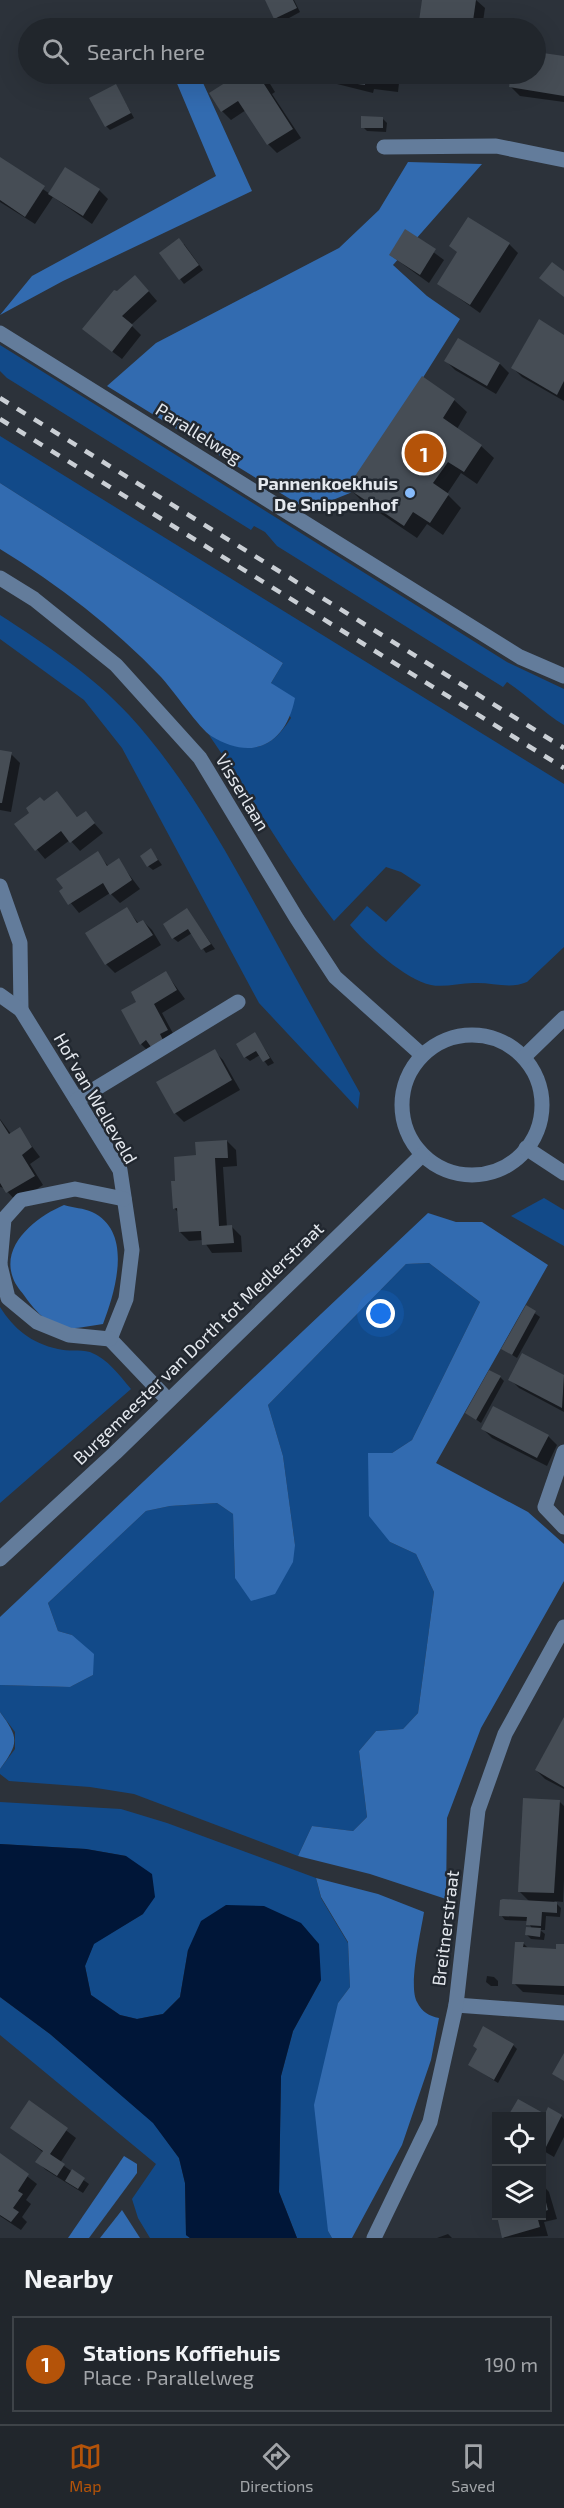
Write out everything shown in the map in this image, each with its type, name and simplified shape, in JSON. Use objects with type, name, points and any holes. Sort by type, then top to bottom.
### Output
[{"type":"street","points":[[384,147],[496,146],[564,160]]},
{"type":"street","name":"Parallelweg","points":[[0,333],[520,657],[564,676]]},
{"type":"street","name":"Visserlaan","points":[[0,578],[34,599],[116,666],[200,758],[297,919],[335,977],[422,1055]]},
{"type":"street","points":[[0,886],[20,943],[21,1010]]},
{"type":"street","name":"Hof van Welleveld","points":[[0,995],[21,1010],[120,1170],[132,1250],[126,1299],[110,1339]]},
{"type":"street","points":[[77,1100],[238,1002]]},
{"type":"street","points":[[524,1057],[564,1018]]},
{"type":"street","points":[[474,1034],[501,1040],[524,1057],[538,1080],[543,1107],[536,1133],[521,1155],[498,1170],[471,1175],[445,1170],[422,1155],[407,1131],[401,1105],[407,1077],[422,1055],[446,1039],[474,1034]]},
{"type":"street","points":[[526,1148],[564,1173]]},
{"type":"street","name":"Burgemeester van Dorth tot Medlerstraat","points":[[0,1559],[422,1155]]},
{"type":"street","points":[[124,1199],[75,1189],[21,1200],[4,1220],[0,1264],[8,1298],[37,1322],[69,1335],[110,1339],[168,1400]]},
{"type":"street","points":[[564,1452],[544,1507],[564,1527]]},
{"type":"street","name":"Breitnerstraat","points":[[374,2238],[430,2122],[456,2005],[478,1810],[505,1734],[564,1628]]},
{"type":"street","points":[[456,2005],[564,2013]]},
{"type":"shaded area","points":[[177,84],[204,84],[252,191],[63,281],[0,315],[32,276],[216,176]]},
{"type":"shaded area","points":[[408,162],[482,164],[393,265],[427,296],[460,319],[350,493],[308,510],[107,386],[156,343],[339,248],[379,210]]},
{"type":"shaded area","points":[[0,345],[507,662],[564,689],[564,725],[507,682],[503,687],[277,546],[265,532],[254,526],[251,530],[7,378],[0,371]]},
{"type":"shaded area","points":[[0,436],[564,784],[564,947],[527,982],[521,984],[471,983],[436,986],[421,982],[387,960],[350,925],[367,906],[386,922],[421,885],[401,872],[386,867],[334,921],[301,876],[209,735],[245,747],[264,745],[273,739],[291,718],[271,683],[283,663],[0,483]]},
{"type":"shaded area","points":[[0,483],[283,663],[271,683],[295,698],[291,714],[276,737],[254,748],[241,748],[226,744],[211,736],[200,726],[161,677],[105,624],[43,577],[0,549]]},
{"type":"shaded area","points":[[0,615],[51,649],[99,686],[129,715],[166,760],[200,809],[230,859],[360,1093],[358,1109],[259,1003],[122,748],[84,700],[0,639]]},
{"type":"shaded area","points":[[544,1198],[564,1210],[564,1246],[511,1216]]},
{"type":"shaded area","points":[[64,1205],[92,1212],[105,1221],[113,1233],[118,1264],[112,1296],[103,1324],[74,1328],[52,1324],[32,1306],[13,1278],[10,1266],[17,1243],[33,1224]]},
{"type":"shaded area","points":[[428,1213],[456,1222],[482,1222],[548,1265],[436,1463],[528,1512],[564,1544],[564,1581],[481,1728],[447,1818],[446,1899],[370,1874],[298,1856],[312,1826],[353,1831],[367,1817],[359,1751],[376,1731],[403,1729],[418,1713],[434,1592],[416,1554],[390,1542],[369,1516],[368,1453],[392,1453],[412,1440],[480,1302],[429,1263],[406,1264],[268,1405],[283,1456],[295,1545],[293,1562],[275,1594],[251,1601],[235,1578],[233,1514],[217,1503],[170,1506],[146,1511],[48,1603],[58,1631],[72,1635],[94,1654],[93,1675],[70,1687],[0,1685],[0,1617]]},
{"type":"shaded area","points":[[429,1263],[480,1302],[412,1440],[392,1453],[369,1453],[390,1542],[416,1554],[434,1592],[418,1713],[403,1729],[376,1731],[359,1751],[367,1817],[353,1831],[312,1826],[298,1856],[134,1794],[90,1787],[9,1781],[0,1774],[0,1769],[15,1749],[15,1732],[0,1712],[0,1685],[70,1687],[93,1675],[72,1635],[58,1631],[48,1603],[146,1511],[170,1506],[217,1503],[233,1514],[235,1578],[295,1545],[283,1456],[268,1405],[406,1264]]},
{"type":"shaded area","points":[[0,1307],[11,1322],[31,1339],[62,1350],[86,1351],[96,1355],[113,1368],[131,1389],[0,1503]]},
{"type":"shaded area","points":[[0,1712],[11,1728],[14,1740],[11,1753],[0,1769]]},
{"type":"shaded area","points":[[0,1802],[121,1809],[167,1823],[316,1878],[321,1898],[348,1943],[350,1987],[338,2003],[328,2231],[332,2238],[297,2238],[279,2192],[281,2076],[293,2031],[321,1980],[188,1950],[180,1997],[163,2014],[137,2019],[120,2015],[91,1995],[85,1966],[94,1943],[143,1914],[126,1856],[86,1849],[0,1844]]},
{"type":"shaded area","points":[[0,1844],[86,1849],[126,1856],[152,1874],[155,1897],[143,1914],[94,1944],[85,1966],[91,1995],[120,2015],[137,2019],[163,2014],[180,1997],[188,1950],[201,1921],[226,1905],[264,1906],[301,1923],[319,1944],[321,1980],[293,2031],[281,2076],[279,2192],[297,2238],[190,2238],[186,2235],[185,2183],[179,2158],[153,2123],[50,2034],[0,1997]]},
{"type":"shaded area","points":[[316,1878],[378,1894],[424,1912],[414,1972],[415,1994],[417,2002],[424,2011],[439,2018],[431,2060],[402,2145],[352,2238],[332,2238],[328,2231],[314,2105],[338,2003],[350,1987],[348,1942],[321,1897]]},
{"type":"shaded area","points":[[0,1997],[50,2034],[153,2122],[179,2158],[185,2183],[186,2235],[190,2238],[150,2238],[138,2218],[132,2199],[156,2164],[0,2035]]},
{"type":"shaded area","points":[[124,2156],[137,2164],[137,2173],[89,2238],[68,2238]]},
{"type":"shaded area","points":[[122,2210],[140,2238],[100,2238]]},
{"type":"building","points":[[265,0],[293,0],[297,8],[274,18]]},
{"type":"building","points":[[422,0],[476,0],[473,18],[419,18]]},
{"type":"building","points":[[546,53],[564,56],[564,96],[509,87],[509,84],[546,84]]},
{"type":"building","points":[[116,84],[131,113],[105,127],[89,98]]},
{"type":"building","points":[[223,84],[264,84],[293,129],[267,145],[238,101],[221,112],[209,93]]},
{"type":"building","points":[[361,116],[383,117],[383,128],[361,128]]},
{"type":"building","points":[[0,157],[45,186],[25,217],[0,200]]},
{"type":"building","points":[[65,167],[100,189],[83,216],[48,194]]},
{"type":"building","points":[[468,217],[510,243],[470,305],[437,284],[457,252],[449,246]]},
{"type":"building","points":[[405,229],[436,249],[420,275],[389,255]]},
{"type":"building","points":[[179,238],[199,265],[179,280],[159,253]]},
{"type":"building","points":[[552,262],[564,271],[564,297],[539,278]]},
{"type":"building","points":[[135,275],[149,291],[122,316],[133,325],[112,352],[82,329],[114,290],[117,291]]},
{"type":"building","points":[[539,319],[564,335],[564,381],[557,395],[511,368]]},
{"type":"building","points":[[458,338],[500,363],[487,386],[444,361]]},
{"type":"building","points":[[422,376],[455,399],[443,418],[482,445],[464,472],[448,462],[433,483],[449,494],[430,523],[413,512],[404,526],[347,488]]},
{"type":"building","points":[[0,750],[12,752],[2,803],[0,803]]},
{"type":"building","points":[[57,791],[77,817],[86,811],[95,823],[70,843],[61,831],[35,851],[14,824],[29,813],[26,808],[40,797],[44,801]]},
{"type":"building","points":[[151,848],[158,860],[147,867],[140,856]]},
{"type":"building","points":[[98,851],[107,866],[119,858],[132,880],[110,895],[103,883],[68,905],[59,891],[63,888],[56,879]]},
{"type":"building","points":[[127,907],[137,923],[143,920],[153,935],[105,965],[85,933]]},
{"type":"building","points":[[187,908],[211,944],[201,950],[188,929],[172,939],[163,924]]},
{"type":"building","points":[[166,971],[177,990],[154,1004],[168,1030],[160,1034],[163,1040],[151,1047],[146,1040],[140,1045],[121,1010],[136,1002],[131,992]]},
{"type":"building","points":[[255,1032],[270,1058],[263,1062],[256,1051],[244,1058],[236,1044]]},
{"type":"building","points":[[215,1049],[232,1080],[174,1114],[156,1082]]},
{"type":"building","points":[[0,1120],[9,1134],[20,1127],[32,1147],[22,1155],[35,1176],[6,1193],[0,1183]]},
{"type":"building","points":[[227,1140],[228,1158],[215,1158],[219,1226],[232,1225],[234,1243],[202,1245],[201,1231],[179,1232],[177,1208],[173,1209],[171,1181],[175,1181],[174,1157],[196,1155],[195,1142]]},
{"type":"building","points":[[526,1305],[536,1311],[512,1355],[501,1349]]},
{"type":"building","points":[[522,1353],[564,1375],[562,1408],[508,1380]]},
{"type":"building","points":[[489,1370],[501,1376],[476,1420],[465,1413]]},
{"type":"building","points":[[493,1406],[549,1435],[537,1458],[481,1429]]},
{"type":"building","points":[[564,1717],[564,1787],[535,1770]]},
{"type":"building","points":[[523,1798],[560,1800],[554,1893],[518,1892]]},
{"type":"building","points":[[500,1900],[557,1902],[557,1913],[542,1912],[541,1926],[526,1925],[527,1917],[499,1916]]},
{"type":"building","points":[[526,1927],[541,1928],[540,1937],[525,1935]]},
{"type":"building","points":[[515,1942],[524,1942],[523,1947],[556,1949],[556,1944],[564,1944],[564,1986],[512,1984]]},
{"type":"building","points":[[483,2026],[514,2044],[494,2080],[468,2065],[477,2049],[473,2046]]},
{"type":"building","points":[[564,2053],[564,2081],[552,2074]]},
{"type":"building","points":[[518,2099],[541,2112],[510,2112]]},
{"type":"building","points":[[29,2100],[68,2128],[50,2154],[65,2164],[57,2176],[35,2162],[43,2151],[10,2128]]},
{"type":"building","points":[[548,2107],[562,2115],[546,2147],[546,2112]]},
{"type":"building","points":[[0,2153],[29,2174],[18,2191],[23,2194],[13,2208],[19,2212],[11,2222],[0,2215]]},
{"type":"building","points":[[72,2169],[85,2178],[78,2189],[65,2181]]},
{"type":"building","points":[[498,2220],[538,2220],[540,2227],[502,2238]]},
{"type":"railway","points":[[0,398],[564,748]]},
{"type":"railway","points":[[0,419],[564,768]]},
{"type":"place","name":"Stations Koffiehuis","points":[[424,453]]},
{"type":"place","name":"Pannenkoekhuis De Snippenhof","points":[[410,493]]}]
